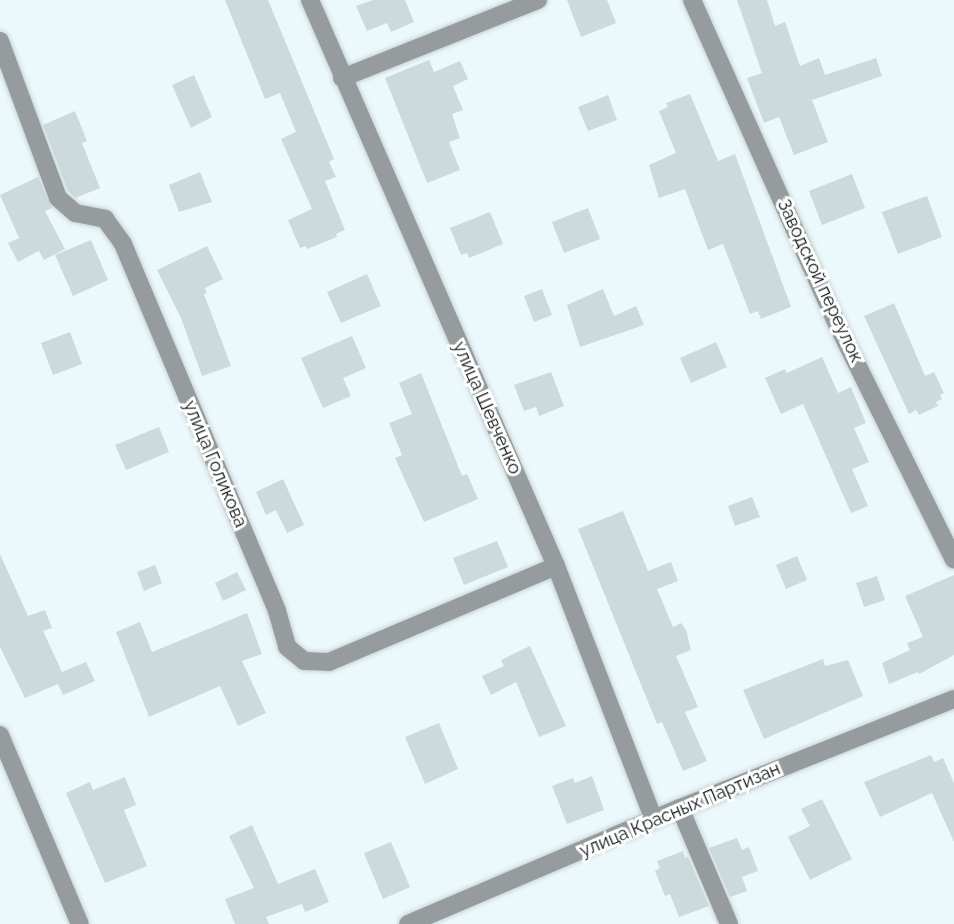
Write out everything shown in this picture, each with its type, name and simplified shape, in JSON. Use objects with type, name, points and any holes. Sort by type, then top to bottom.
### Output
[{"type":"street","name":"улица Шевченко","points":[[310,0],[556,566],[654,820]]},
{"type":"street","points":[[342,78],[538,0]]},
{"type":"street","name":"Заводской переулок","points":[[692,0],[837,324],[954,560]]},
{"type":"street","name":"улица Голикова","points":[[0,41],[58,198],[75,213],[105,219],[124,244],[277,611],[287,647],[304,662],[328,662],[556,566]]},
{"type":"street","name":"улица Красных Партизан","points":[[408,924],[680,808],[954,699]]},
{"type":"street","points":[[0,735],[80,924]]},
{"type":"street","points":[[680,808],[729,924]]},
{"type":"building","points":[[225,0],[268,0],[334,159],[329,162],[336,177],[325,181],[345,230],[336,234],[337,237],[307,249],[306,246],[300,248],[288,220],[312,209],[281,139],[296,132],[280,93],[265,99]]},
{"type":"building","points":[[373,0],[405,0],[414,22],[391,32],[387,23],[367,31],[356,6]]},
{"type":"building","points":[[567,0],[607,0],[616,23],[581,37]]},
{"type":"building","points":[[737,0],[767,0],[775,26],[785,22],[800,66],[819,58],[825,75],[876,58],[882,76],[812,100],[828,142],[794,155],[779,117],[764,123],[747,78],[762,73]]},
{"type":"building","points":[[429,60],[434,72],[460,61],[468,79],[453,86],[463,110],[452,114],[460,138],[449,142],[460,170],[427,183],[385,78]]},
{"type":"building","points":[[194,75],[212,117],[191,128],[172,85]]},
{"type":"building","points":[[690,94],[718,161],[735,154],[791,307],[761,319],[758,311],[750,314],[723,244],[708,250],[685,189],[659,198],[649,165],[676,153],[659,111],[668,107],[666,103]]},
{"type":"building","points":[[608,95],[617,120],[588,131],[578,107]]},
{"type":"building","points":[[75,111],[87,141],[82,143],[100,188],[75,198],[68,191],[43,125]]},
{"type":"building","points":[[200,172],[212,202],[179,212],[169,185]]},
{"type":"building","points":[[852,174],[865,208],[822,225],[809,191]]},
{"type":"building","points":[[38,177],[52,208],[45,211],[65,249],[44,260],[39,251],[18,262],[8,243],[19,238],[0,195]]},
{"type":"building","points":[[927,196],[942,237],[898,254],[882,212]]},
{"type":"building","points":[[588,208],[600,239],[564,253],[552,222]]},
{"type":"building","points":[[490,212],[503,244],[469,258],[467,253],[461,255],[450,228]]},
{"type":"building","points":[[91,240],[108,280],[73,296],[55,255]]},
{"type":"building","points":[[207,246],[223,279],[205,288],[207,293],[204,294],[231,366],[202,376],[181,318],[157,270]]},
{"type":"building","points":[[367,274],[381,306],[341,323],[327,292]]},
{"type":"building","points":[[542,289],[552,315],[534,322],[524,296]]},
{"type":"building","points":[[603,289],[614,316],[636,306],[644,325],[580,347],[567,305]]},
{"type":"building","points":[[894,303],[925,376],[934,372],[944,393],[940,395],[942,399],[936,402],[938,406],[919,415],[916,410],[909,414],[864,316]]},
{"type":"building","points":[[70,332],[82,364],[53,375],[41,343]]},
{"type":"building","points":[[352,336],[366,368],[343,378],[351,396],[323,408],[301,358]]},
{"type":"building","points":[[716,342],[727,367],[691,383],[680,358]]},
{"type":"building","points":[[822,357],[838,393],[851,387],[866,423],[854,428],[869,462],[852,469],[868,506],[851,513],[803,404],[781,414],[765,378],[785,369],[787,373]]},
{"type":"building","points":[[551,372],[564,406],[539,416],[536,407],[524,411],[514,385]]},
{"type":"building","points":[[421,373],[462,476],[467,474],[478,499],[424,522],[395,458],[402,455],[389,423],[412,414],[399,383]]},
{"type":"building","points":[[159,427],[169,452],[126,470],[115,445]]},
{"type":"building","points":[[283,479],[304,525],[287,533],[276,510],[266,515],[256,492]]},
{"type":"building","points":[[752,497],[760,517],[735,526],[728,506]]},
{"type":"building","points":[[623,511],[648,571],[671,562],[678,581],[657,589],[673,627],[681,623],[686,630],[691,650],[676,656],[698,707],[685,712],[707,761],[683,771],[662,722],[657,724],[578,529]]},
{"type":"building","points":[[497,541],[508,567],[464,585],[453,558]]},
{"type":"building","points":[[0,554],[28,616],[45,610],[52,628],[43,631],[62,672],[86,662],[95,681],[63,695],[58,684],[25,698],[0,647]]},
{"type":"building","points":[[797,556],[807,580],[786,589],[776,565]]},
{"type":"building","points":[[155,565],[162,583],[144,591],[137,572]]},
{"type":"building","points":[[237,572],[246,590],[223,601],[215,583]]},
{"type":"building","points":[[954,575],[954,655],[919,674],[918,672],[889,684],[882,663],[910,650],[907,643],[923,637],[905,596]]},
{"type":"building","points":[[877,576],[885,600],[864,607],[856,583]]},
{"type":"building","points":[[247,613],[262,654],[242,661],[266,713],[238,726],[220,686],[149,717],[116,632],[140,622],[152,652]]},
{"type":"building","points":[[530,646],[566,726],[539,737],[516,682],[491,695],[482,676],[504,666],[501,660]]},
{"type":"building","points":[[823,659],[825,666],[848,660],[863,696],[764,739],[743,690]]},
{"type":"building","points":[[439,723],[458,769],[425,784],[405,737]]},
{"type":"building","points":[[931,755],[934,762],[943,758],[954,783],[954,842],[932,793],[880,817],[864,782]]},
{"type":"building","points":[[592,776],[604,810],[567,824],[552,786],[573,778],[575,783]]},
{"type":"building","points":[[125,777],[136,805],[124,810],[147,866],[105,883],[66,793],[90,782],[93,790]]},
{"type":"building","points":[[822,799],[852,859],[810,880],[788,837],[810,826],[801,809]]},
{"type":"building","points":[[252,825],[278,884],[315,869],[329,902],[305,912],[302,904],[266,917],[269,924],[235,924],[225,899],[254,888],[229,836]]},
{"type":"building","points":[[737,838],[742,850],[749,847],[758,871],[742,877],[747,891],[730,897],[709,848]]},
{"type":"building","points":[[391,842],[410,887],[383,899],[364,853]]},
{"type":"building","points":[[683,851],[709,906],[679,917],[670,894],[665,896],[655,871],[660,868],[657,861]]}]
